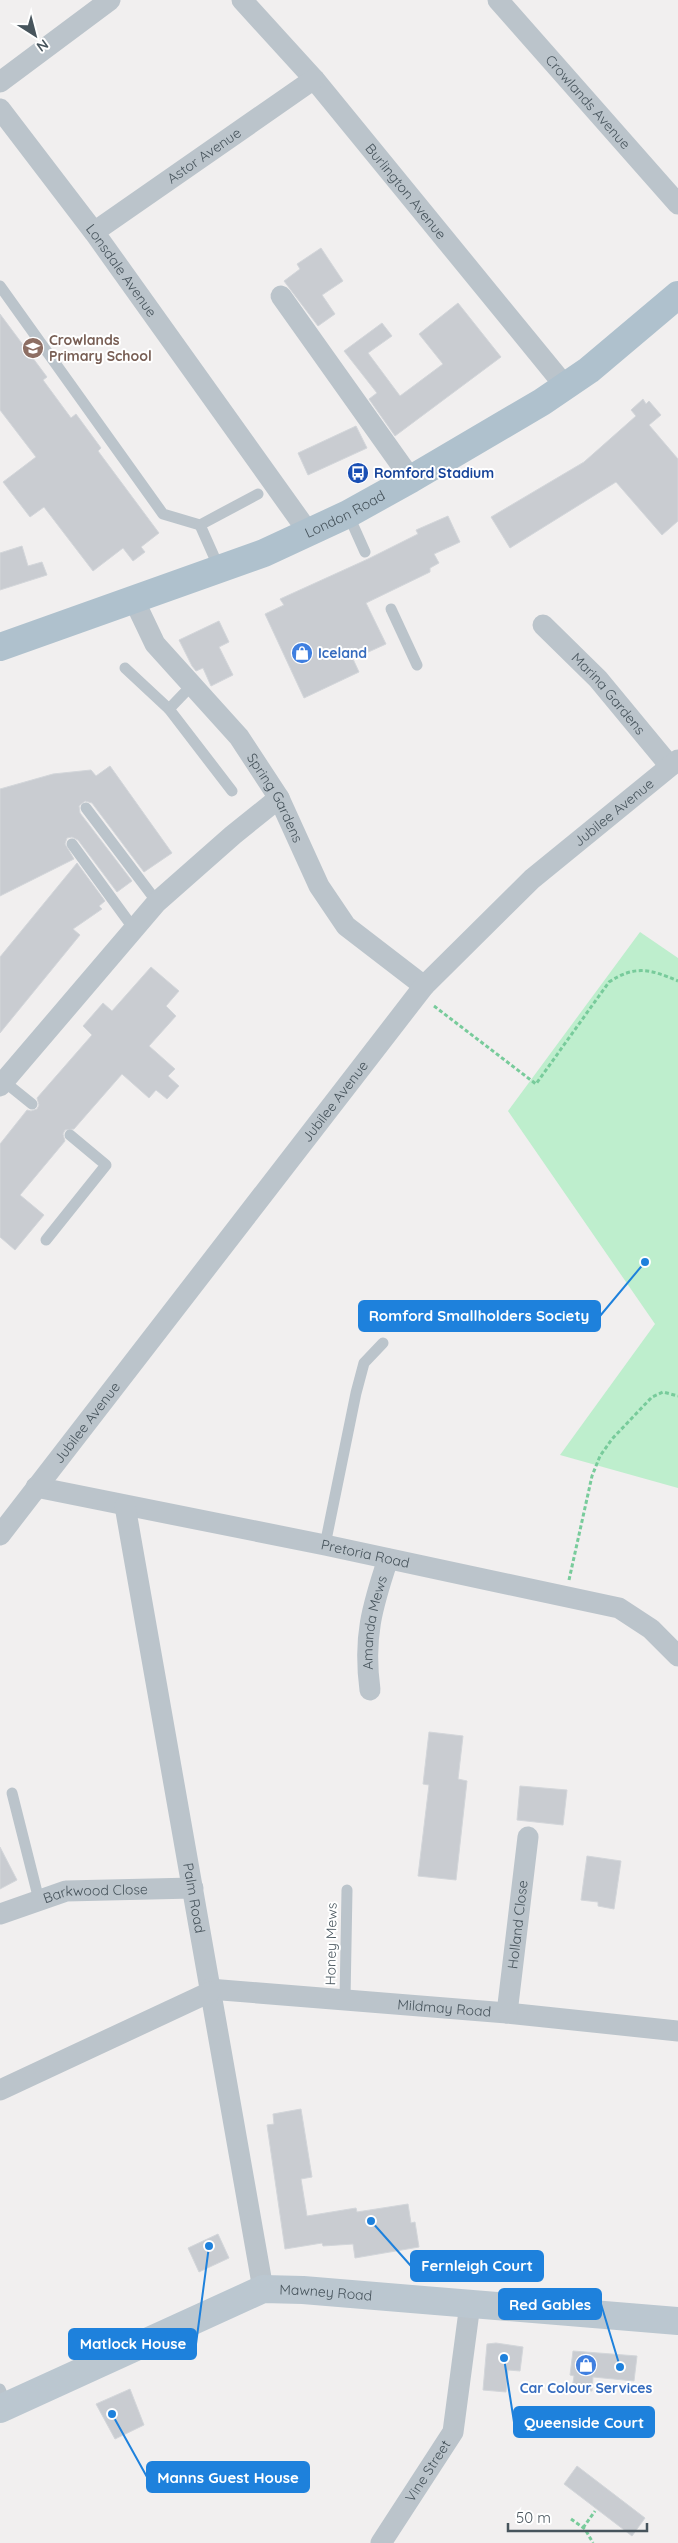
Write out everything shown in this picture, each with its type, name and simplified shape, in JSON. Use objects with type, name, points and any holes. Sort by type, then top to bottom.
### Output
[{"type":"main road","name":"London Road","points":[[0,647],[220,570],[310,533],[348,514],[411,480],[565,386],[589,370],[678,296]]},
{"type":"street","points":[[0,82],[110,0]]},
{"type":"street","name":"Burlington Avenue","points":[[242,0],[314,79],[565,386]]},
{"type":"street","name":"Crowlands Avenue","points":[[498,0],[678,204]]},
{"type":"street","name":"Astor Avenue","points":[[94,232],[314,79]]},
{"type":"street","name":"Lonsdale Avenue","points":[[0,109],[94,232],[310,533]]},
{"type":"street","points":[[281,296],[411,480]]},
{"type":"street","name":"Spring Gardens","points":[[134,600],[155,644],[239,737],[279,798],[319,886],[346,926],[420,990]]},
{"type":"street","name":"Marina Gardens","points":[[543,625],[598,679],[674,763]]},
{"type":"street","name":"Jubilee Avenue","points":[[0,1535],[420,990],[532,879],[674,763]]},
{"type":"street","points":[[1,1082],[157,902],[233,835],[279,798]]},
{"type":"street","name":"Pretoria Road","points":[[36,1488],[325,1545],[619,1608],[651,1629],[678,1656]]},
{"type":"street","name":"Palm Road","points":[[125,1506],[263,2289]]},
{"type":"street","name":"Amanda Mews","points":[[370,1690],[366,1660],[372,1608],[388,1558]]},
{"type":"street","name":"Holland Close","points":[[507,2013],[528,1837]]},
{"type":"street","name":"Barkwood Close","points":[[0,1914],[66,1891],[193,1888]]},
{"type":"street","name":"Mildmay Road","points":[[0,2090],[210,1991],[345,1999],[507,2013],[678,2031]]},
{"type":"street","name":"Mawney Road","points":[[2,2401],[263,2289],[303,2290],[678,2321]]},
{"type":"street","name":"Vine Street","points":[[381,2543],[453,2432],[470,2304]]},
{"type":"lane","points":[[0,286],[163,514],[200,525],[258,494]]},
{"type":"lane","points":[[348,514],[365,552]]},
{"type":"lane","points":[[200,525],[220,570]]},
{"type":"lane","points":[[391,609],[417,666]]},
{"type":"lane","points":[[125,668],[169,709],[232,791]]},
{"type":"lane","points":[[169,709],[192,685]]},
{"type":"lane","points":[[86,808],[157,902]]},
{"type":"lane","points":[[72,844],[134,929]]},
{"type":"lane","points":[[1,1082],[32,1104]]},
{"type":"lane","points":[[46,1240],[106,1165],[70,1135]]},
{"type":"lane","points":[[325,1545],[364,1363],[383,1343]]},
{"type":"lane","points":[[12,1793],[39,1900]]},
{"type":"lane","name":"Honey Mews","points":[[345,1999],[347,1890]]},
{"type":"path","points":[[420,990],[536,1084],[609,982],[623,973],[642,969],[660,973],[678,981]]},
{"type":"path","points":[[565,1597],[592,1476],[600,1456],[612,1439],[652,1397],[663,1392],[678,1396]]},
{"type":"path","points":[[583,2528],[595,2512]]},
{"type":"path","points":[[571,2519],[583,2528],[593,2543]]},
{"type":"green space","points":[[640,932],[678,958],[678,1488],[560,1455],[655,1324],[508,1111]]},
{"type":"building","points":[[321,248],[343,281],[322,295],[335,314],[318,326],[284,281],[300,269],[297,264]]},
{"type":"building","points":[[458,303],[501,357],[395,436],[369,399],[377,393],[344,351],[382,323],[392,336],[368,353],[400,396],[443,364],[419,334]]},
{"type":"building","points":[[0,314],[47,377],[43,380],[71,418],[76,414],[101,448],[98,451],[159,533],[141,547],[145,552],[133,561],[123,548],[93,571],[44,507],[30,517],[3,482],[36,457],[0,410]]},
{"type":"building","points":[[643,399],[646,404],[649,401],[661,415],[649,425],[678,459],[678,521],[662,535],[616,482],[510,548],[491,517],[584,462],[636,416],[631,410]]},
{"type":"building","points":[[356,426],[367,448],[308,475],[298,453]]},
{"type":"building","points":[[448,516],[460,542],[434,554],[439,563],[430,568],[430,572],[366,603],[386,644],[353,659],[359,672],[304,698],[265,614],[284,605],[280,599],[368,559],[418,534],[416,530]]},
{"type":"building","points":[[22,546],[28,566],[42,562],[47,575],[0,590],[0,553]]},
{"type":"building","points":[[219,621],[229,642],[219,647],[233,675],[211,686],[203,668],[196,671],[192,666],[179,640]]},
{"type":"building","points":[[110,766],[172,853],[144,872],[92,803],[85,801],[79,806],[80,813],[132,881],[117,892],[78,840],[72,837],[67,838],[65,844],[74,859],[0,896],[0,789],[53,774],[91,770],[96,776]]},
{"type":"building","points":[[77,863],[105,901],[99,906],[102,909],[73,929],[80,935],[0,1033],[0,957]]},
{"type":"building","points":[[151,967],[179,991],[166,1006],[176,1016],[149,1046],[175,1069],[168,1076],[179,1086],[167,1099],[156,1090],[149,1098],[122,1074],[74,1129],[65,1130],[63,1134],[65,1141],[20,1195],[44,1215],[15,1250],[0,1237],[0,1144],[27,1110],[37,1109],[39,1105],[37,1098],[92,1035],[83,1026],[103,1003],[112,1011]]},
{"type":"building","points":[[429,1732],[463,1736],[458,1779],[467,1781],[456,1880],[418,1876],[429,1785],[423,1784]]},
{"type":"building","points":[[520,1786],[567,1790],[563,1825],[517,1820]]},
{"type":"building","points":[[0,1847],[17,1880],[0,1889]]},
{"type":"building","points":[[587,1856],[621,1861],[614,1909],[598,1906],[598,1902],[581,1900]]},
{"type":"building","points":[[301,2109],[312,2177],[301,2179],[307,2216],[356,2208],[357,2212],[408,2204],[411,2223],[415,2222],[419,2247],[355,2258],[353,2244],[323,2246],[322,2243],[285,2249],[267,2125],[274,2124],[273,2114]]},
{"type":"building","points":[[218,2234],[229,2258],[199,2272],[188,2248]]},
{"type":"building","points":[[496,2343],[523,2347],[520,2371],[508,2370],[506,2392],[483,2390],[487,2344]]},
{"type":"building","points":[[573,2351],[637,2356],[634,2381],[593,2377],[592,2391],[572,2389],[574,2376],[570,2375]]},
{"type":"building","points":[[130,2389],[144,2425],[115,2439],[96,2404]]},
{"type":"building","points":[[577,2466],[645,2518],[632,2536],[564,2484]]},
{"type":"place","name":"Crowlands Primary School","points":[[33,348]]},
{"type":"place","name":"Romford Stadium","points":[[358,473]]},
{"type":"place","name":"Iceland","points":[[302,653]]},
{"type":"place","name":"Romford Smallholders Society","points":[[645,1262]]},
{"type":"place","name":"Fernleigh Court","points":[[371,2221]]},
{"type":"place","name":"Matlock House","points":[[209,2246]]},
{"type":"place","name":"Queenside Court","points":[[504,2358]]},
{"type":"place","name":"Car Colour Services","points":[[586,2365]]},
{"type":"place","name":"Red Gables","points":[[620,2367]]},
{"type":"place","name":"Manns Guest House","points":[[112,2414]]}]
